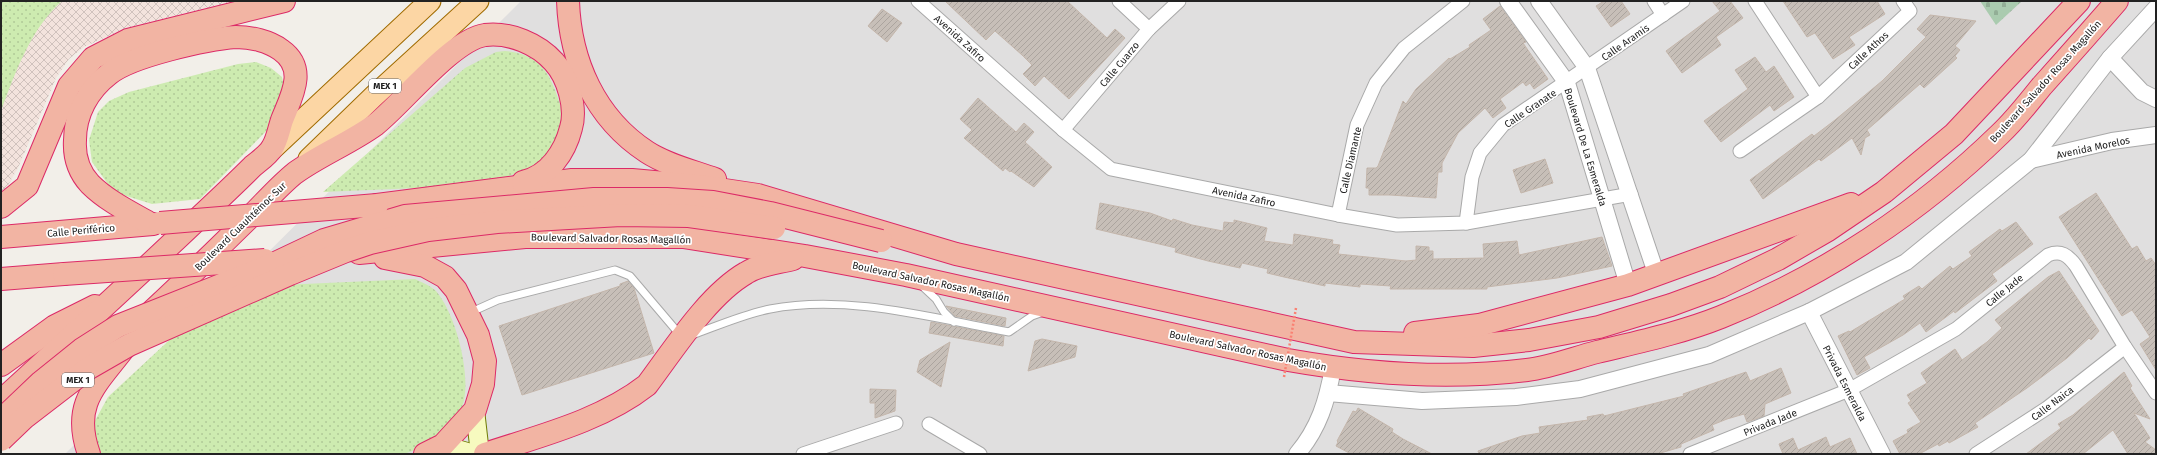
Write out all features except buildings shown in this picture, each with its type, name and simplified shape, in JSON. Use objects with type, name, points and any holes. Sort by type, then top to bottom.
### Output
[{"type":"highway","points":[[1,206],[27,186],[70,86],[80,71],[93,58],[128,40],[284,1]]},
{"type":"highway","points":[[568,1],[572,45],[578,65],[589,88],[613,122],[647,152],[666,161],[758,194],[956,254],[1354,342],[1473,346],[1529,340],[1599,327],[1671,305],[1720,287],[1778,259],[1828,230],[1884,192],[1954,134],[2079,1]]},
{"type":"highway","name":"Boulevard Salvador Rosas Magallón","points":[[1,279],[326,256],[525,237],[683,237],[805,256],[906,275],[1065,309],[1288,360],[1333,368],[1388,374],[1453,375],[1529,370],[1654,339],[1719,317],[1770,296],[1854,248],[1948,180],[2001,133],[2117,1]]},
{"type":"highway","points":[[295,174],[375,125],[450,55],[470,41],[484,35],[499,35],[515,38],[532,44],[547,54],[558,67],[572,103],[573,121],[568,140],[560,156],[547,169],[528,181],[487,191]]},
{"type":"highway","points":[[1,401],[113,299],[272,149],[295,87],[296,76],[292,63],[283,50],[255,39],[237,37],[216,40],[124,65],[110,73],[94,87],[85,100],[78,116],[75,133],[74,151],[80,169],[88,182],[100,193],[156,223]]},
{"type":"highway","name":"Boulevard Cuauhtémoc Sur","points":[[1,451],[155,309],[295,174]]},
{"type":"highway","points":[[487,191],[572,180],[632,180],[698,186],[758,194]]},
{"type":"highway","name":"Calle Periférico","points":[[1,237],[377,205],[487,191]]},
{"type":"highway","points":[[1354,342],[1478,325],[1628,285],[1657,276],[1884,192]]},
{"type":"highway","points":[[1,420],[41,382],[76,354],[118,326],[269,266],[324,240],[405,216],[594,199],[667,199],[713,202],[763,211],[877,247],[915,267],[955,285]]},
{"type":"highway","points":[[1,440],[24,418],[89,368],[129,344],[165,327],[346,251],[428,230],[497,222],[622,215],[689,216],[766,227],[877,247],[956,254]]},
{"type":"highway","points":[[326,256],[388,258],[425,266],[445,277],[456,290],[478,335],[485,361],[484,384],[475,410],[434,449]]},
{"type":"highway","points":[[485,454],[588,417],[629,398],[647,385],[711,302],[730,283],[747,272],[766,265],[805,256]]},
{"type":"highway","points":[[1,365],[55,326],[87,309],[113,299]]},
{"type":"highway","points":[[89,454],[81,425],[85,406],[93,389],[155,309]]},
{"type":"main road","points":[[272,149],[430,1]]},
{"type":"main road","name":"Boulevard Cuauhtémoc Sur","points":[[295,174],[374,96],[478,1]]},
{"type":"main road","points":[[475,410],[480,454]]},
{"type":"main road","points":[[434,449],[474,454]]},
{"type":"street","name":"Avenida Zafiro","points":[[918,1],[1063,130],[1111,169],[1338,215],[1397,224],[1466,223],[1602,201],[1631,194]]},
{"type":"street","points":[[1119,1],[1149,29]]},
{"type":"street","name":"Calle Cuarzo","points":[[1063,130],[1149,29],[1179,1]]},
{"type":"street","name":"Calle Diamante","points":[[1338,215],[1357,125],[1376,83],[1404,48],[1463,1]]},
{"type":"street","name":"Boulevard De La Esmeralda","points":[[1508,1],[1567,83],[1628,285]]},
{"type":"street","points":[[1539,1],[1587,68],[1631,194],[1657,276]]},
{"type":"street","points":[[1654,1],[1663,15]]},
{"type":"street","name":"Calle Aramis","points":[[1567,83],[1683,1]]},
{"type":"street","points":[[1754,1],[1818,97]]},
{"type":"street","name":"Calle Athos","points":[[1740,151],[1818,97],[1910,11],[1903,1]]},
{"type":"street","points":[[1328,393],[1422,401],[1516,396],[1580,389],[1708,356],[1809,312],[1906,262],[2031,160],[2110,58],[2156,8]]},
{"type":"street","points":[[2110,58],[2142,92],[2156,99]]},
{"type":"street","name":"Calle Granate","points":[[1466,223],[1472,177],[1480,153],[1503,125],[1567,83]]},
{"type":"street","name":"Avenida Morelos","points":[[2031,160],[2112,142],[2156,135]]},
{"type":"street","name":"Calle Jade","points":[[1849,390],[1956,329],[2048,255],[2056,252],[2070,257],[2124,347]]},
{"type":"street","name":"Privada Esmeralda","points":[[1809,312],[1882,454]]},
{"type":"street","points":[[2124,347],[2156,393]]},
{"type":"street","name":"Calle Naica","points":[[1976,454],[2047,408],[2124,347]]},
{"type":"street","points":[[1297,454],[1310,438],[1328,393],[1333,368]]},
{"type":"street","name":"Privada Jade","points":[[1690,454],[1849,390]]},
{"type":"street","points":[[803,454],[837,449],[896,423]]},
{"type":"street","points":[[929,424],[980,454]]},
{"type":"lane","points":[[468,313],[498,300],[615,270],[630,276],[683,338],[770,309],[816,304],[847,305],[1008,332],[1032,316],[1044,311],[1065,309]]},
{"type":"lane","points":[[906,275],[917,281],[936,299],[944,312],[954,322]]},
{"type":"path","points":[[1284,376],[1296,308]]},
{"type":"shaded area","points":[[1,1],[246,1],[181,19],[113,34],[84,47],[69,59],[56,78],[18,168],[7,187],[1,192]]},
{"type":"shaded area","points":[[521,1],[2156,1],[2156,454],[65,454]]},
{"type":"green space","points":[[1,1],[62,1],[41,24],[25,52],[1,111]]},
{"type":"green space","points":[[1980,1],[2022,1],[1996,25]]},
{"type":"green space","points":[[505,51],[520,54],[532,59],[548,74],[553,85],[566,122],[549,156],[527,169],[487,185],[323,192],[465,68],[496,52]]},
{"type":"green space","points":[[256,62],[271,68],[282,77],[284,87],[277,120],[200,199],[152,204],[120,194],[108,184],[92,162],[89,140],[98,112],[109,101],[129,92],[238,64]]},
{"type":"green space","points":[[415,279],[436,291],[450,315],[461,347],[465,380],[465,395],[460,412],[443,431],[425,445],[404,454],[100,454],[96,448],[91,428],[108,397],[220,293],[240,287]]}]
